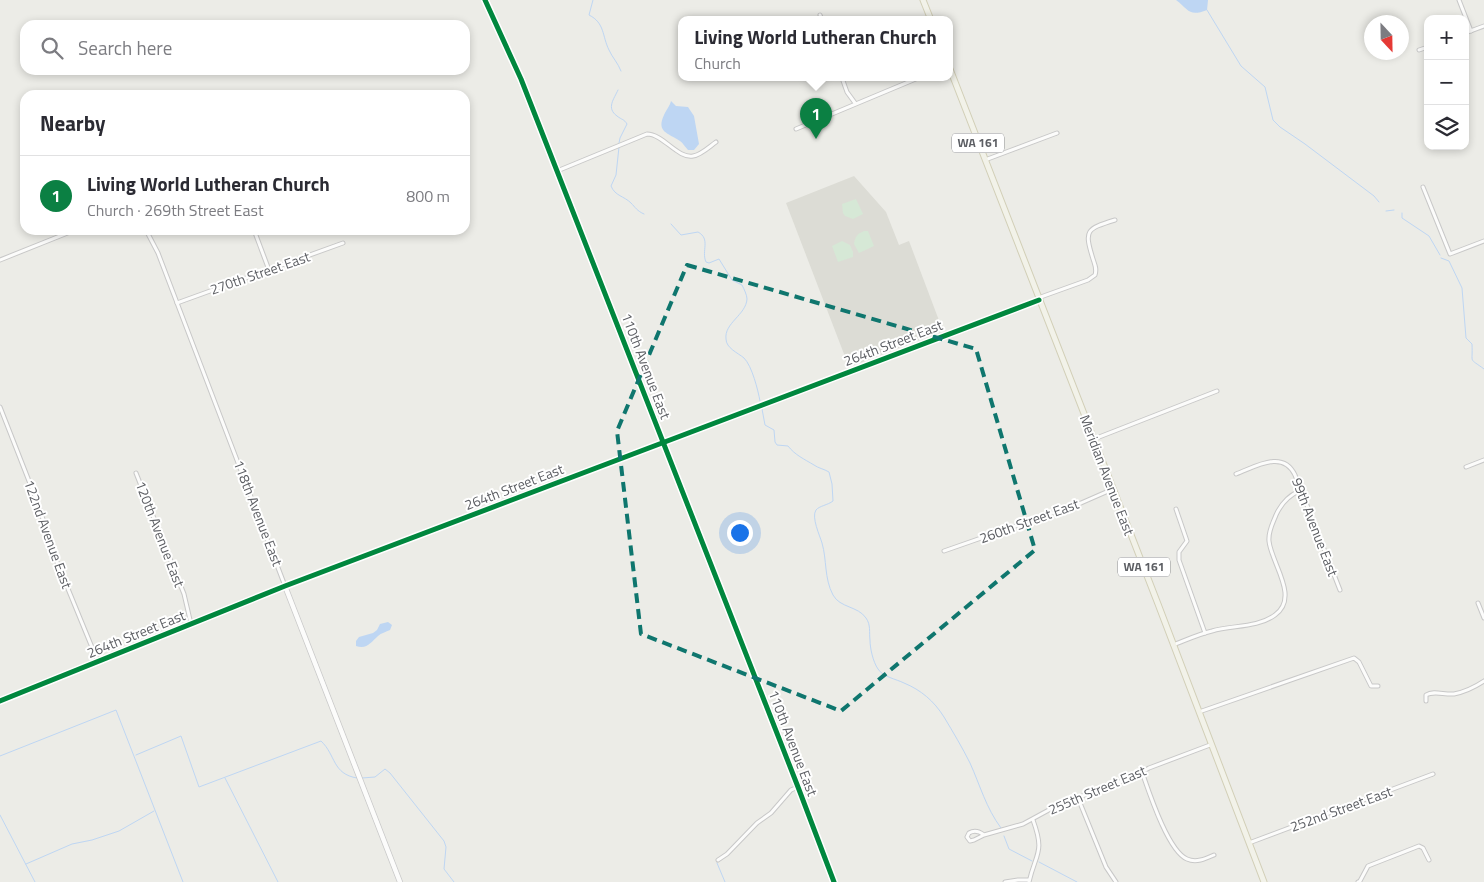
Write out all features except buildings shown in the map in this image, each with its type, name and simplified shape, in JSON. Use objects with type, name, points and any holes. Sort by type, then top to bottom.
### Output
[{"type":"main road","points":[[923,0],[929,16]]},
{"type":"main road","name":"Meridian Avenue East","points":[[953,77],[1264,882]]},
{"type":"street","name":"110th Avenue East","points":[[485,0],[521,79],[834,882]]},
{"type":"street","points":[[1460,0],[1471,31],[1484,26]]},
{"type":"street","points":[[1419,50],[1424,48]]},
{"type":"street","points":[[843,81],[847,92],[855,103]]},
{"type":"street","points":[[796,129],[910,81]]},
{"type":"street","points":[[985,160],[1057,133]]},
{"type":"street","points":[[557,171],[647,134],[655,136],[690,157],[697,155],[716,142]]},
{"type":"street","points":[[1423,187],[1450,254],[1484,241]]},
{"type":"street","points":[[1038,299],[1088,280],[1095,275],[1096,268],[1088,241],[1088,234],[1092,228],[1115,220]]},
{"type":"street","points":[[0,260],[62,235]]},
{"type":"street","name":"118th Avenue East","points":[[149,235],[156,248],[400,882]]},
{"type":"street","points":[[256,235],[269,270]]},
{"type":"street","name":"270th Street East","points":[[177,303],[343,243]]},
{"type":"street","name":"264th Street East","points":[[0,701],[286,586],[1038,299]]},
{"type":"street","points":[[1093,439],[1217,391]]},
{"type":"street","name":"122nd Avenue East","points":[[0,407],[38,504],[57,562],[98,662]]},
{"type":"street","points":[[1466,467],[1484,460]]},
{"type":"street","name":"99th Avenue East","points":[[1236,474],[1269,462],[1278,461],[1289,465],[1299,490],[1303,495],[1340,590]]},
{"type":"street","name":"120th Avenue East","points":[[136,473],[184,594],[191,624]]},
{"type":"street","name":"260th Street East","points":[[944,550],[1081,503],[1113,489]]},
{"type":"street","points":[[1173,645],[1204,633],[1245,626],[1261,621],[1275,615],[1283,606],[1285,592],[1270,548],[1269,535],[1282,504],[1299,490]]},
{"type":"street","points":[[1176,509],[1186,540],[1186,544],[1179,552],[1179,558],[1204,633]]},
{"type":"street","points":[[1478,603],[1484,618]]},
{"type":"street","points":[[1199,712],[1346,660],[1357,659],[1369,684],[1378,686]]},
{"type":"street","points":[[1426,701],[1426,695],[1430,692],[1456,693],[1484,681]]},
{"type":"street","name":"255th Street East","points":[[984,835],[974,831],[968,833],[967,838],[970,841],[984,835],[1007,830],[1033,820],[1052,808],[1134,777],[1149,768],[1210,745]]},
{"type":"street","points":[[1142,772],[1165,829],[1176,850],[1185,858],[1193,861],[1214,855]]},
{"type":"street","name":"252nd Street East","points":[[1249,843],[1433,774]]},
{"type":"street","points":[[718,860],[771,813],[791,790],[798,786]]},
{"type":"street","points":[[1078,798],[1106,868],[1116,882]]},
{"type":"street","points":[[1005,882],[1029,881],[1040,847],[1039,837],[1033,820]]},
{"type":"street","points":[[1358,882],[1368,866],[1419,846],[1423,848],[1429,860]]},
{"type":"highlighted area","points":[[687,265],[976,349],[1035,550],[841,711],[641,634],[617,431]]},
{"type":"shaded area","points":[[854,176],[886,212],[899,245],[909,241],[943,331],[849,367],[786,203]]},
{"type":"green space","points":[[856,199],[863,214],[853,219],[845,216],[842,204]]},
{"type":"green space","points":[[868,231],[874,246],[859,253],[854,242],[858,235]]},
{"type":"green space","points":[[842,241],[850,245],[853,257],[838,262],[832,246]]},
{"type":"water","points":[[1176,0],[1208,0],[1207,10],[1193,13]]},
{"type":"water","points":[[671,101],[676,106],[688,107],[694,116],[699,144],[694,150],[688,150],[681,142],[662,129],[662,121]]},
{"type":"water","points":[[388,622],[392,625],[390,630],[379,635],[366,646],[356,646],[356,641],[359,637],[373,633],[380,624]]},
{"type":"waterway","points":[[593,0],[589,15],[601,26],[609,50],[621,71]]},
{"type":"waterway","points":[[1207,10],[1241,66],[1265,87],[1273,120],[1374,196],[1379,202]]},
{"type":"waterway","points":[[618,90],[611,107],[614,113],[627,124],[619,143]]},
{"type":"waterway","points":[[619,147],[616,175],[611,186],[617,194],[644,214]]},
{"type":"waterway","points":[[1386,211],[1394,210]]},
{"type":"waterway","points":[[1402,213],[1402,218],[1429,236],[1440,255]]},
{"type":"waterway","points":[[671,224],[681,235],[698,232],[702,235],[705,242],[704,254],[706,262],[709,263],[719,259],[732,280],[742,285],[747,297],[746,305],[728,328],[726,339],[730,348],[744,358],[750,367],[760,401]]},
{"type":"waterway","points":[[1441,258],[1449,261],[1462,288],[1466,338],[1472,344],[1472,360],[1484,369]]},
{"type":"waterway","points":[[762,409],[765,425],[774,430],[777,445],[788,446],[800,457],[829,472],[833,501],[817,509],[815,517],[824,549],[828,582],[833,595],[840,602],[863,614],[868,621],[872,655],[880,672],[921,693],[940,711],[967,757],[987,804],[1001,828]]},
{"type":"waterway","points":[[0,756],[116,710],[183,882]]},
{"type":"waterway","points":[[136,755],[181,736],[199,787],[321,741],[339,768],[349,776],[357,778]]},
{"type":"waterway","points":[[362,778],[375,777],[385,769],[390,773],[444,841],[446,847],[444,869],[454,882]]},
{"type":"waterway","points":[[225,778],[278,882]]},
{"type":"waterway","points":[[26,864],[72,844],[119,831],[154,811]]},
{"type":"waterway","points":[[0,815],[35,882]]},
{"type":"waterway","points":[[1004,836],[1009,849],[1032,861]]},
{"type":"waterway","points":[[1039,862],[1077,882]]},
{"type":"waterway","points":[[717,863],[725,882]]},
{"type":"cycle path","points":[[485,0],[521,79],[834,882]]},
{"type":"cycle path","points":[[0,701],[285,586],[1039,300]]},
{"type":"place","name":"Living World Lutheran Church","points":[[816,139]]}]
